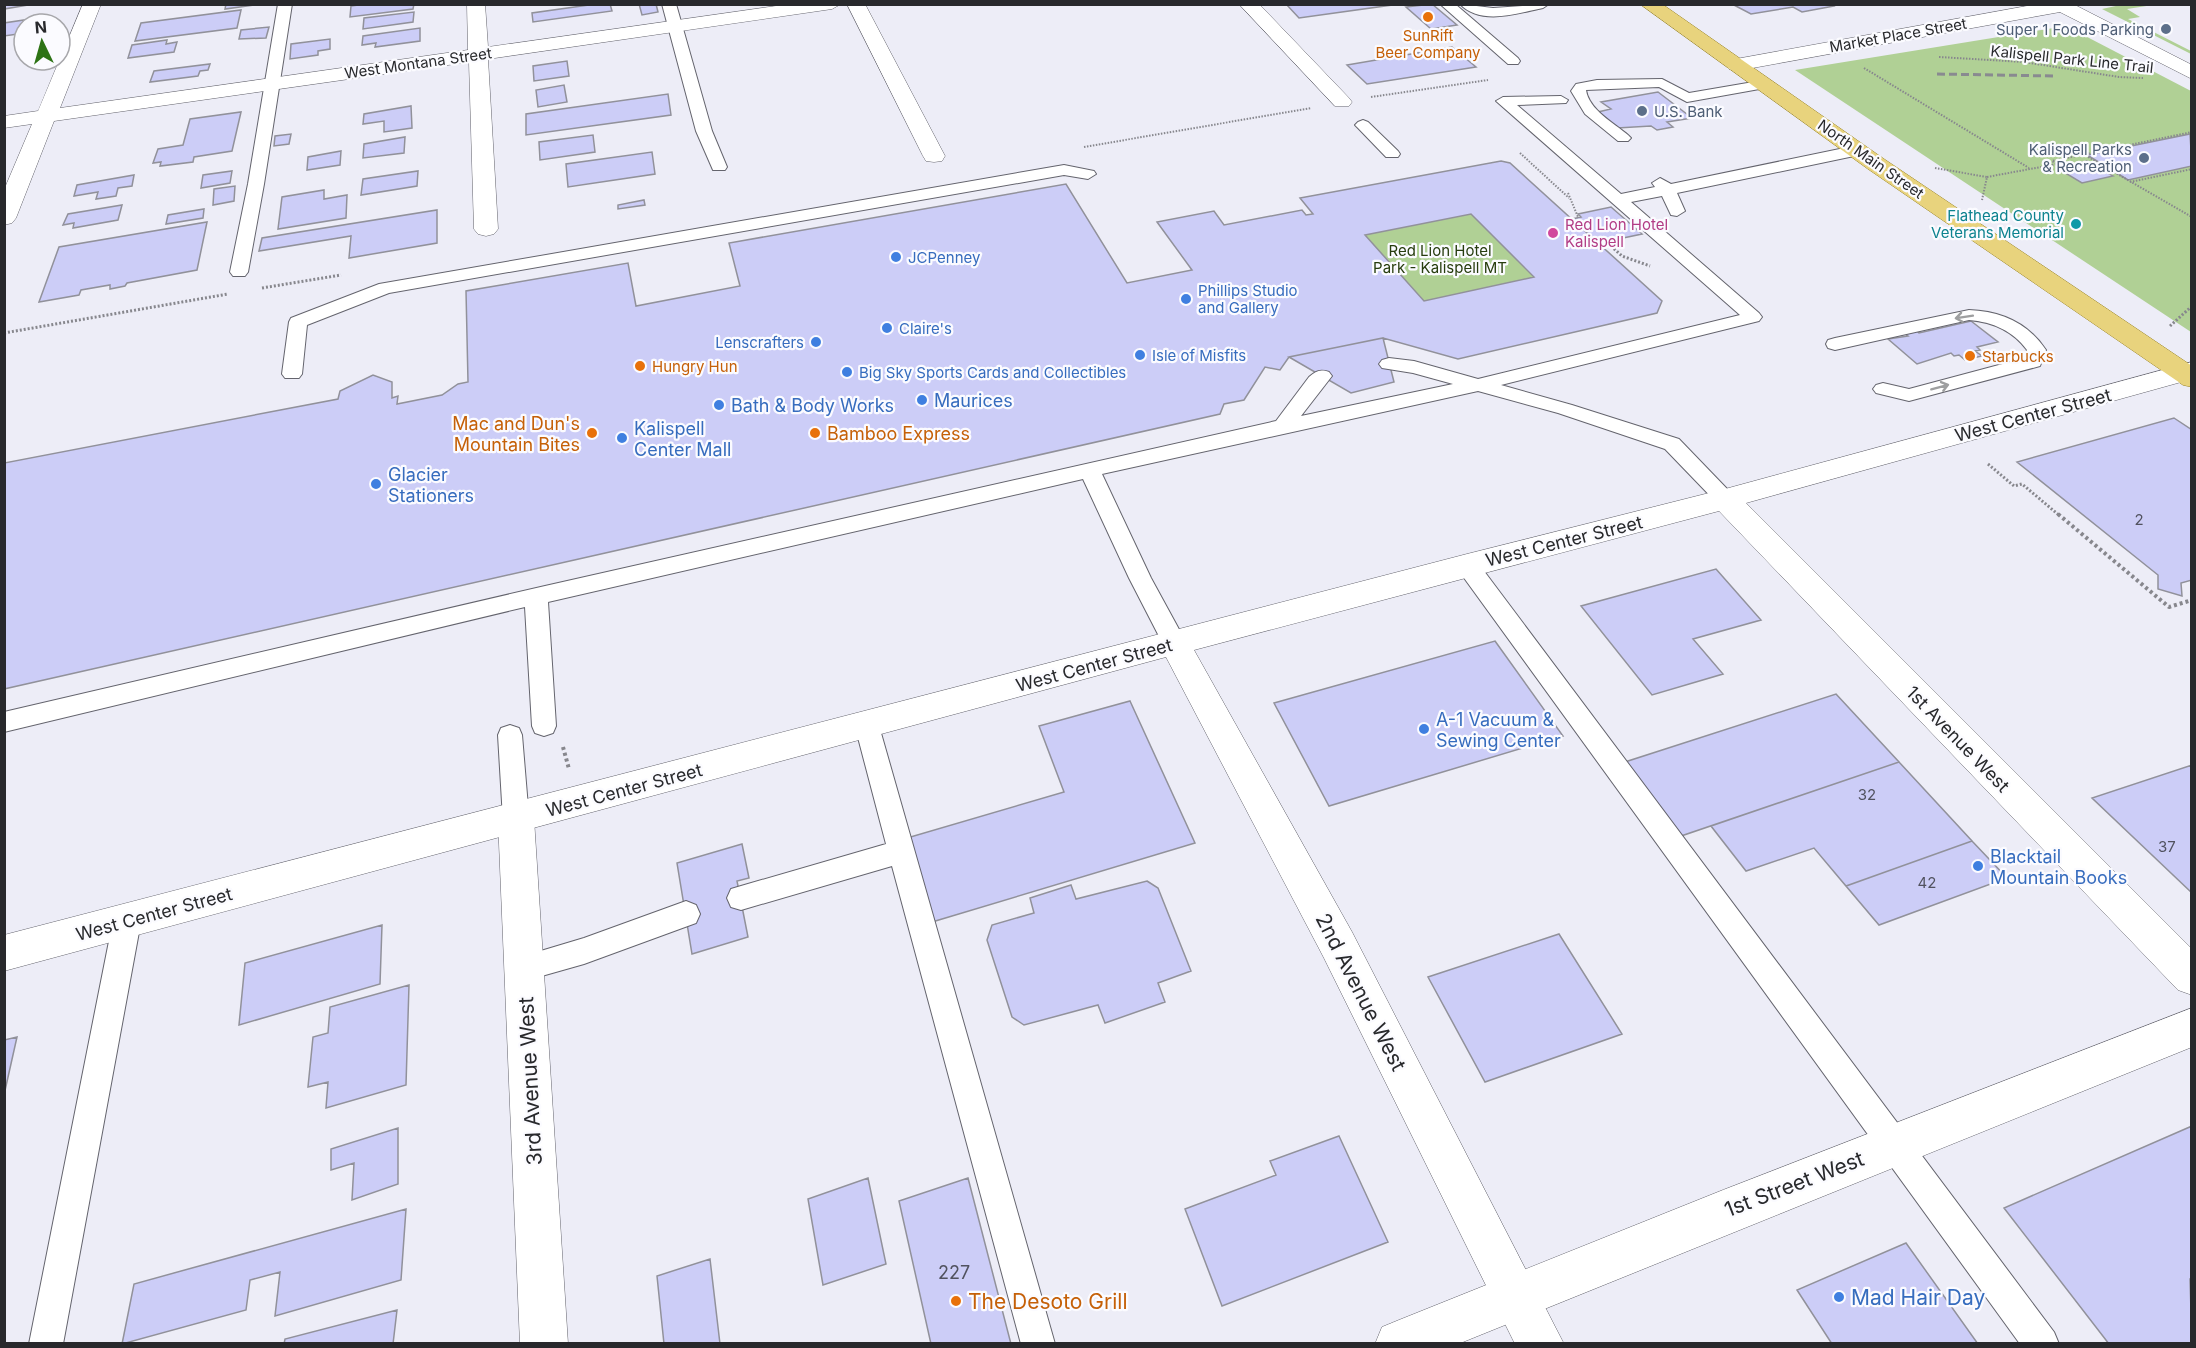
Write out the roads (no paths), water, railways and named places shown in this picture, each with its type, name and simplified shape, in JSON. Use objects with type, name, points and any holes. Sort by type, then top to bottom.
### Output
[{"type":"main road","name":"North Main Street","points":[[1654,5],[1867,157],[2188,374]]},
{"type":"street","points":[[4,218],[92,4]]},
{"type":"street","points":[[476,4],[486,230]]},
{"type":"street","name":"West Montana Street","points":[[4,122],[832,4]]},
{"type":"street","points":[[856,4],[934,156]]},
{"type":"street","points":[[1248,4],[1342,102]]},
{"type":"street","points":[[2064,5],[2192,73]]},
{"type":"street","name":"Market Place Street","points":[[1737,65],[2064,5]]},
{"type":"street","name":"West Center Street","points":[[4,954],[1467,566],[1725,500],[2188,374]]},
{"type":"street","name":"1st Avenue West","points":[[1725,500],[2192,977]]},
{"type":"street","name":"2nd Avenue West","points":[[1175,644],[1338,945],[1540,1344]]},
{"type":"street","name":"3rd Avenue West","points":[[516,819],[544,1344]]},
{"type":"street","name":"1st Street West","points":[[1399,1344],[1516,1295],[2192,1027]]},
{"type":"lane","points":[[239,272],[285,4]]},
{"type":"lane","points":[[669,4],[704,131],[719,166]]},
{"type":"lane","points":[[1446,4],[1513,61]]},
{"type":"lane","points":[[1466,4],[1480,12],[1543,4]]},
{"type":"lane","points":[[1621,137],[1579,96],[1578,91],[1581,87],[1662,83],[1674,88],[1687,98],[1765,84]]},
{"type":"lane","points":[[1604,111],[1593,99],[1592,92],[1674,88]]},
{"type":"lane","points":[[4,722],[536,597],[1283,426],[1478,385],[1753,317],[1503,101],[1561,100]]},
{"type":"lane","points":[[1363,125],[1392,154]]},
{"type":"lane","points":[[1626,206],[1867,157]]},
{"type":"lane","points":[[292,374],[298,322],[386,288],[1064,170],[1088,174]]},
{"type":"lane","points":[[1835,344],[1969,315],[1981,315],[2011,325],[2028,337],[2037,350],[2033,362],[1909,395],[1883,389]]},
{"type":"lane","points":[[1389,364],[1414,367],[1478,385],[1672,444],[1725,500]]},
{"type":"lane","points":[[1283,426],[1295,412],[1308,389],[1322,376]]},
{"type":"lane","points":[[1090,471],[1140,578],[1175,644]]},
{"type":"lane","points":[[1467,566],[2042,1344]]},
{"type":"lane","points":[[536,597],[553,734]]},
{"type":"lane","points":[[867,726],[1038,1344]]},
{"type":"lane","points":[[510,735],[516,819]]},
{"type":"lane","points":[[741,898],[902,851]]},
{"type":"lane","points":[[524,968],[584,951],[686,914]]},
{"type":"lane","points":[[46,1344],[128,921]]},
{"type":"railway","points":[[1937,74],[2055,76]]},
{"type":"place","name":"SunRift Beer Company","points":[[1428,17]]},
{"type":"place","name":"Super 1 Foods Parking","points":[[2166,29]]},
{"type":"place","name":"U.S. Bank","points":[[1642,111]]},
{"type":"place","name":"Kalispell Parks & Recreation","points":[[2144,158]]},
{"type":"place","name":"Flathead County Veterans Memorial","points":[[2076,224]]},
{"type":"place","name":"Red Lion Hotel Kalispell","points":[[1553,233]]},
{"type":"place","name":"JCPenney","points":[[896,257]]},
{"type":"place","name":"Phillips Studio and Gallery","points":[[1186,299]]},
{"type":"place","name":"Claire's","points":[[887,328]]},
{"type":"place","name":"Lenscrafters","points":[[816,342]]},
{"type":"place","name":"Isle of Misfits","points":[[1140,355]]},
{"type":"place","name":"Starbucks","points":[[1970,356]]},
{"type":"place","name":"Hungry Hun","points":[[640,366]]},
{"type":"place","name":"Big Sky Sports Cards and Collectibles","points":[[847,372]]},
{"type":"place","name":"Maurices","points":[[922,400]]},
{"type":"place","name":"Bath & Body Works","points":[[719,405]]},
{"type":"place","name":"Mac and Dun's Mountain Bites","points":[[592,433]]},
{"type":"place","name":"Bamboo Express","points":[[815,433]]},
{"type":"place","name":"Kalispell Center Mall","points":[[622,438]]},
{"type":"place","name":"Glacier Stationers","points":[[376,484]]},
{"type":"place","name":"A-1 Vacuum & Sewing Center","points":[[1424,729]]},
{"type":"place","name":"Blacktail Mountain Books","points":[[1978,866]]},
{"type":"place","name":"Mad Hair Day","points":[[1839,1297]]},
{"type":"place","name":"The Desoto Grill","points":[[956,1301]]},
{"type":"park label","name":"Red Lion Hotel Park - Kalispell MT","points":[[1440,258]]}]
